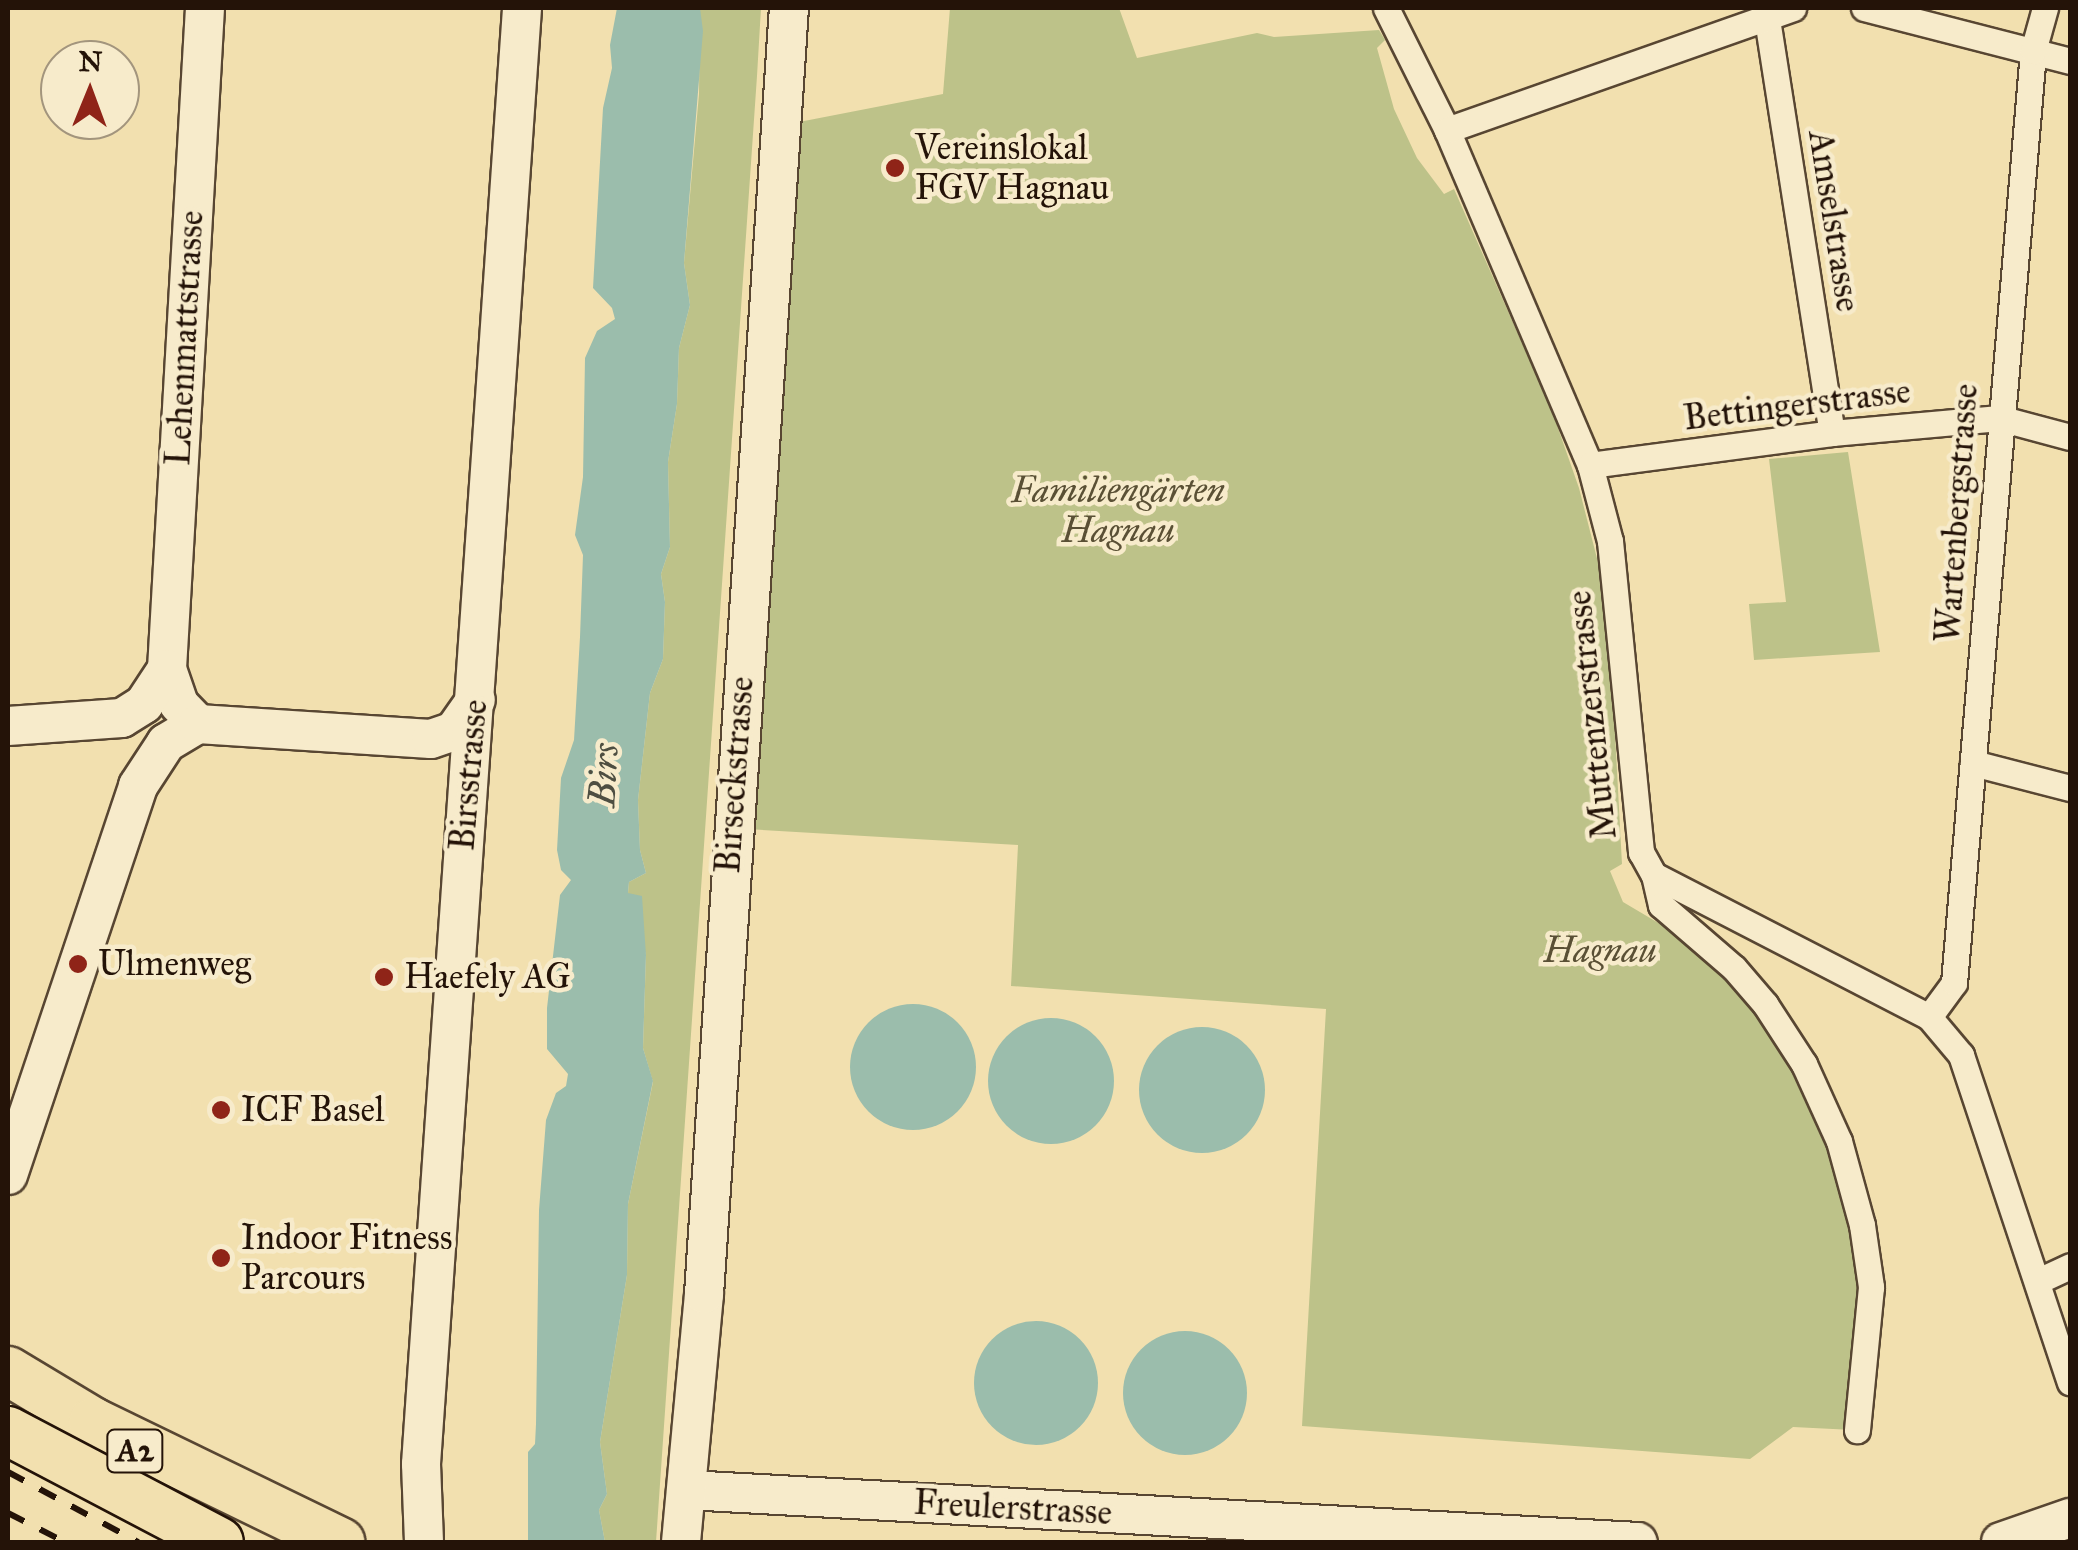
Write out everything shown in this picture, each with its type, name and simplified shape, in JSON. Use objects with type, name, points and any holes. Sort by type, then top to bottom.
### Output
[{"type":"highway","points":[[8,1371],[94,1422],[340,1542]]},
{"type":"highway","name":"A2","points":[[8,1385],[316,1542]]},
{"type":"highway","points":[[8,1429],[59,1468],[198,1542]]},
{"type":"highway","name":"A2","points":[[8,1429],[219,1542]]},
{"type":"street","name":"Lehenmattstrasse","points":[[198,724],[179,704],[167,669],[205,8]]},
{"type":"street","name":"Birsstrasse","points":[[424,1542],[421,1464],[522,8]]},
{"type":"street","name":"Birseckstrasse","points":[[681,1542],[688,1490],[788,8]]},
{"type":"street","name":"Muttenzerstrasse","points":[[1386,8],[1447,130],[1590,465],[1610,541],[1641,852],[1654,875],[1929,1017],[1961,1055],[2070,1382]]},
{"type":"street","points":[[1447,130],[1793,8]]},
{"type":"street","points":[[1864,8],[2070,61]]},
{"type":"street","name":"Wartenbergstrasse","points":[[1929,1017],[1954,983],[2033,51],[2045,8]]},
{"type":"street","name":"Amselstrasse","points":[[1767,19],[1832,434]]},
{"type":"street","name":"Bettingerstrasse","points":[[1590,465],[1832,434],[1999,418],[2070,437]]},
{"type":"street","points":[[8,726],[111,722],[144,704],[167,669]]},
{"type":"street","points":[[8,1175],[18,1112],[138,786],[166,743],[198,724],[431,739],[454,731],[476,700]]},
{"type":"street","points":[[111,722],[133,758],[138,786]]},
{"type":"street","points":[[431,739],[452,759],[466,790]]},
{"type":"street","points":[[1972,763],[2070,788]]},
{"type":"street","points":[[1654,875],[1661,905],[1734,968],[1765,1004],[1804,1064],[1838,1141],[1862,1225],[1871,1287],[1857,1430]]},
{"type":"street","points":[[2038,1282],[2070,1266]]},
{"type":"street","points":[[8,1360],[25,1377],[357,1542]]},
{"type":"street","name":"Freulerstrasse","points":[[688,1490],[1638,1542]]},
{"type":"street","points":[[2001,1542],[2070,1518]]},
{"type":"green space","points":[[700,8],[761,8],[757,76],[656,1542],[605,1542],[599,1510],[607,1494],[600,1442],[627,1275],[628,1204],[653,1082],[643,1048],[646,955],[628,893],[629,882],[646,873],[640,850],[638,800],[650,693],[663,659],[665,602],[661,574],[670,547],[668,462],[677,404],[679,348],[690,305],[684,263],[699,94]]},
{"type":"green space","name":"Familiengärten Hagnau","points":[[950,8],[1119,8],[1137,58],[1257,33],[1274,37],[1379,30],[1385,40],[1377,48],[1394,109],[1417,158],[1444,194],[1454,189],[1552,411],[1579,488],[1602,578],[1610,640],[1622,864],[1610,871],[1623,902],[1694,944],[1767,1024],[1804,1089],[1839,1175],[1860,1274],[1853,1430],[1793,1427],[1750,1459],[1302,1426],[1326,1009],[1011,986],[1018,845],[747,829],[799,122],[943,94]]},
{"type":"green space","points":[[1848,452],[1880,652],[1754,660],[1749,604],[1786,602],[1769,459]]},
{"type":"water","name":"Birs","points":[[617,8],[700,8],[703,31],[684,263],[690,305],[679,348],[677,404],[668,462],[670,547],[661,574],[665,602],[663,659],[650,693],[638,800],[640,850],[646,873],[629,882],[628,893],[642,896],[646,955],[643,1048],[653,1081],[628,1204],[627,1275],[600,1442],[607,1494],[599,1510],[605,1542],[528,1542],[528,1452],[535,1444],[539,1210],[546,1120],[556,1093],[566,1086],[568,1074],[547,1049],[547,1008],[560,895],[571,880],[561,870],[557,850],[561,778],[574,740],[580,637],[583,555],[575,535],[583,477],[585,358],[597,331],[615,319],[612,308],[593,288],[603,108],[612,68],[610,45]]},
{"type":"water","points":[[913,1004],[937,1009],[957,1023],[971,1043],[976,1067],[971,1091],[957,1111],[937,1125],[913,1130],[889,1125],[869,1111],[855,1091],[850,1067],[855,1043],[869,1023],[889,1009]]},
{"type":"water","points":[[1051,1018],[1075,1023],[1096,1036],[1109,1057],[1114,1081],[1109,1105],[1096,1126],[1075,1139],[1051,1144],[1027,1139],[1006,1126],[993,1105],[988,1081],[993,1057],[1006,1036],[1027,1023]]},
{"type":"water","points":[[1202,1027],[1226,1032],[1247,1045],[1260,1066],[1265,1090],[1260,1114],[1247,1135],[1226,1148],[1202,1153],[1178,1148],[1157,1135],[1144,1114],[1139,1090],[1144,1066],[1157,1045],[1178,1032]]},
{"type":"water","points":[[1036,1321],[1060,1326],[1080,1339],[1093,1359],[1098,1383],[1093,1407],[1080,1427],[1060,1440],[1036,1445],[1012,1440],[992,1427],[979,1407],[974,1383],[979,1359],[992,1339],[1012,1326]]},
{"type":"water","points":[[1185,1331],[1209,1336],[1229,1349],[1242,1369],[1247,1393],[1242,1417],[1229,1437],[1209,1450],[1185,1455],[1161,1450],[1141,1437],[1128,1417],[1123,1393],[1128,1369],[1141,1349],[1161,1336]]},
{"type":"railway","points":[[8,1472],[138,1542]]},
{"type":"railway","points":[[8,1513],[65,1542]]},
{"type":"place","name":"Vereinslokal FGV Hagnau","points":[[895,168]]},
{"type":"place","name":"Ulmenweg","points":[[78,964]]},
{"type":"place","name":"Haefely AG","points":[[384,977]]},
{"type":"place","name":"ICF Basel","points":[[221,1110]]},
{"type":"place","name":"Indoor Fitness Parcours","points":[[221,1258]]},
{"type":"park label","name":"Hagnau","points":[[1600,951]]}]
